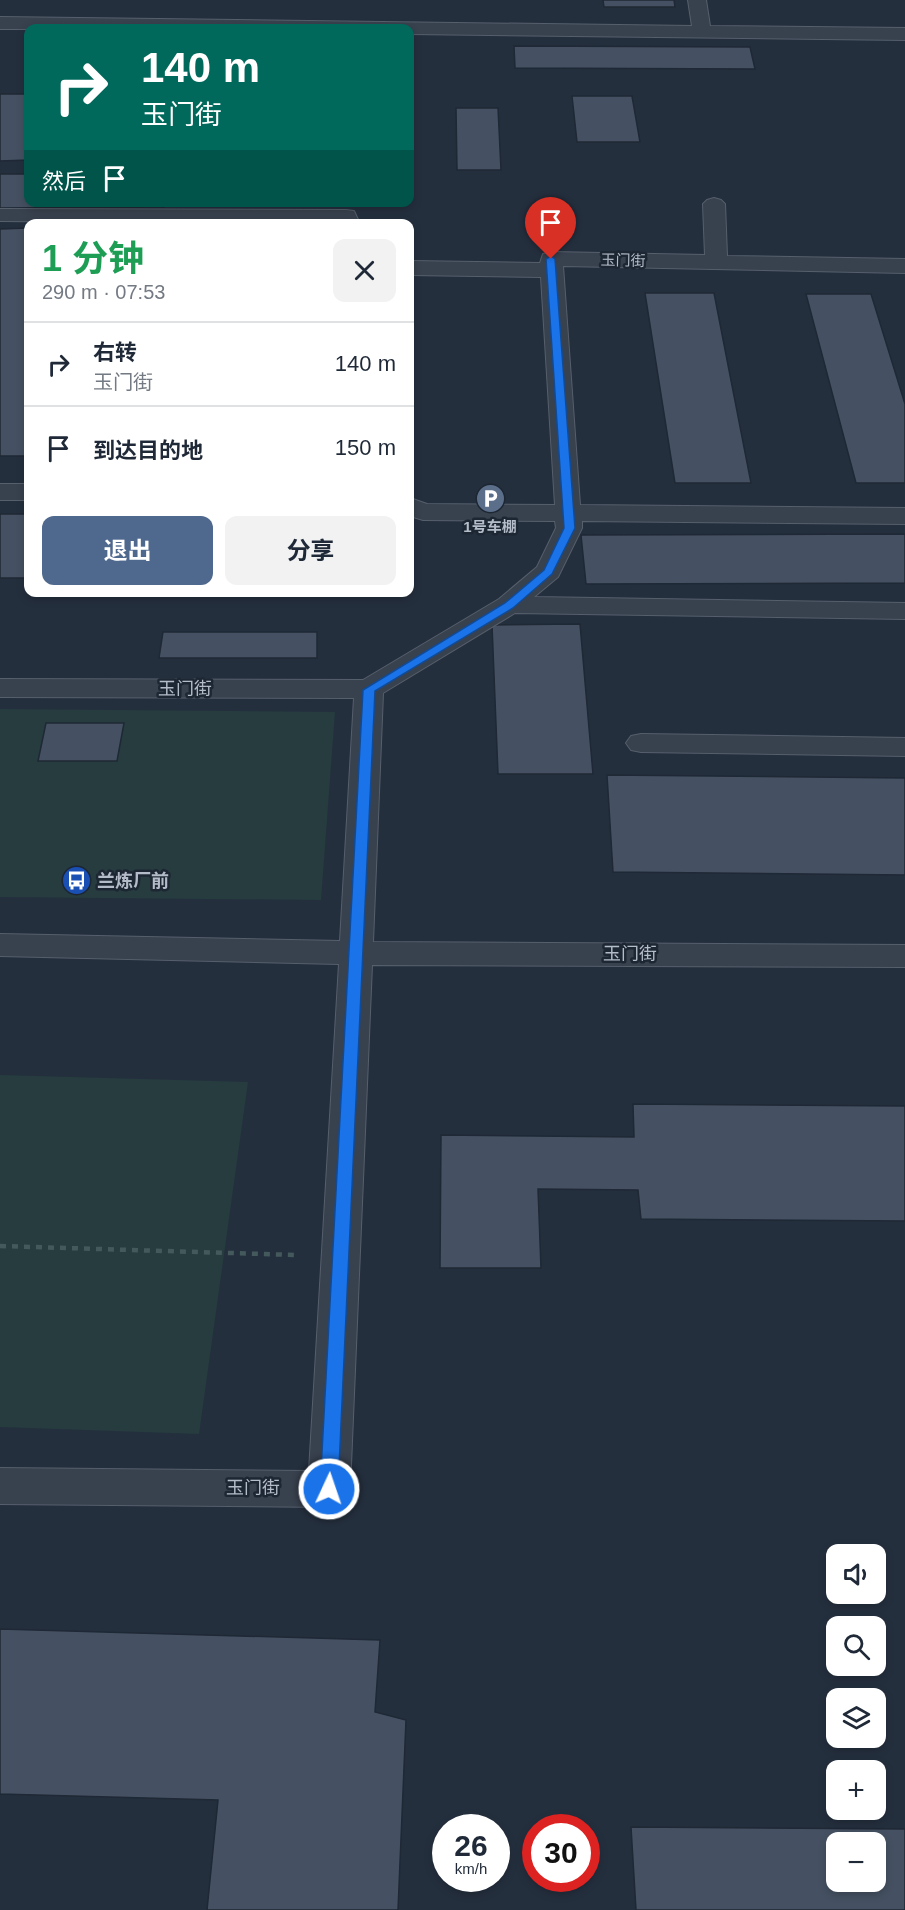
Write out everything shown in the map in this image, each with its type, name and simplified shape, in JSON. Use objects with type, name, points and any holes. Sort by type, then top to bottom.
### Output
[{"type":"street","points":[[697,0],[702,31]]},
{"type":"street","points":[[0,23],[88,24]]},
{"type":"street","points":[[414,28],[905,34]]},
{"type":"street","points":[[714,204],[716,262]]},
{"type":"street","points":[[0,215],[346,216],[347,219]]},
{"type":"street","name":"玉门街","points":[[552,270],[551,259],[905,266]]},
{"type":"street","points":[[369,690],[509,605],[549,572],[569,528],[552,270],[414,268]]},
{"type":"street","points":[[0,492],[24,492]]},
{"type":"street","points":[[414,509],[423,512],[905,516]]},
{"type":"street","points":[[509,605],[905,611]]},
{"type":"street","name":"玉门街","points":[[0,688],[369,690],[329,1489],[0,1486]]},
{"type":"street","points":[[641,743],[905,747]]},
{"type":"street","name":"玉门街","points":[[0,945],[356,953],[905,956]]},
{"type":"path","points":[[0,1246],[340,1257]]},
{"type":"green space","points":[[0,709],[335,712],[321,900],[0,897]]},
{"type":"green space","points":[[0,1075],[248,1082],[199,1434],[0,1427]]},
{"type":"building","points":[[603,0],[674,0],[675,7],[604,7]]},
{"type":"building","points":[[514,46],[750,47],[755,69],[515,68]]},
{"type":"building","points":[[0,94],[24,94],[24,160],[0,161]]},
{"type":"building","points":[[572,96],[632,96],[640,142],[577,142]]},
{"type":"building","points":[[456,108],[498,108],[501,170],[457,170]]},
{"type":"building","points":[[0,174],[24,174],[24,207],[164,207],[0,208]]},
{"type":"building","points":[[24,228],[24,456],[0,456],[0,229]]},
{"type":"building","points":[[645,293],[714,293],[751,483],[675,483]]},
{"type":"building","points":[[806,294],[871,294],[905,404],[905,483],[856,483]]},
{"type":"building","points":[[0,514],[24,514],[24,578],[0,578]]},
{"type":"building","points":[[905,534],[905,583],[586,584],[581,535]]},
{"type":"building","points":[[580,624],[593,774],[498,774],[492,625]]},
{"type":"building","points":[[163,632],[317,632],[317,658],[159,658]]},
{"type":"building","points":[[46,723],[124,723],[117,761],[38,761]]},
{"type":"building","points":[[607,775],[905,778],[905,875],[613,872]]},
{"type":"building","points":[[633,1104],[905,1106],[905,1221],[641,1219],[638,1190],[538,1189],[541,1268],[440,1268],[441,1135],[634,1137]]},
{"type":"building","points":[[0,1629],[380,1640],[375,1712],[406,1720],[398,1910],[207,1910],[218,1800],[0,1794]]},
{"type":"building","points":[[631,1827],[905,1829],[905,1910],[636,1910]]},
{"type":"place","name":"1号车棚","points":[[490,499]]},
{"type":"place","name":"兰炼厂前","points":[[76,881]]},
{"type":"route","points":[[329,1489],[369,690],[509,605],[549,572],[569,528],[551,259]]}]
